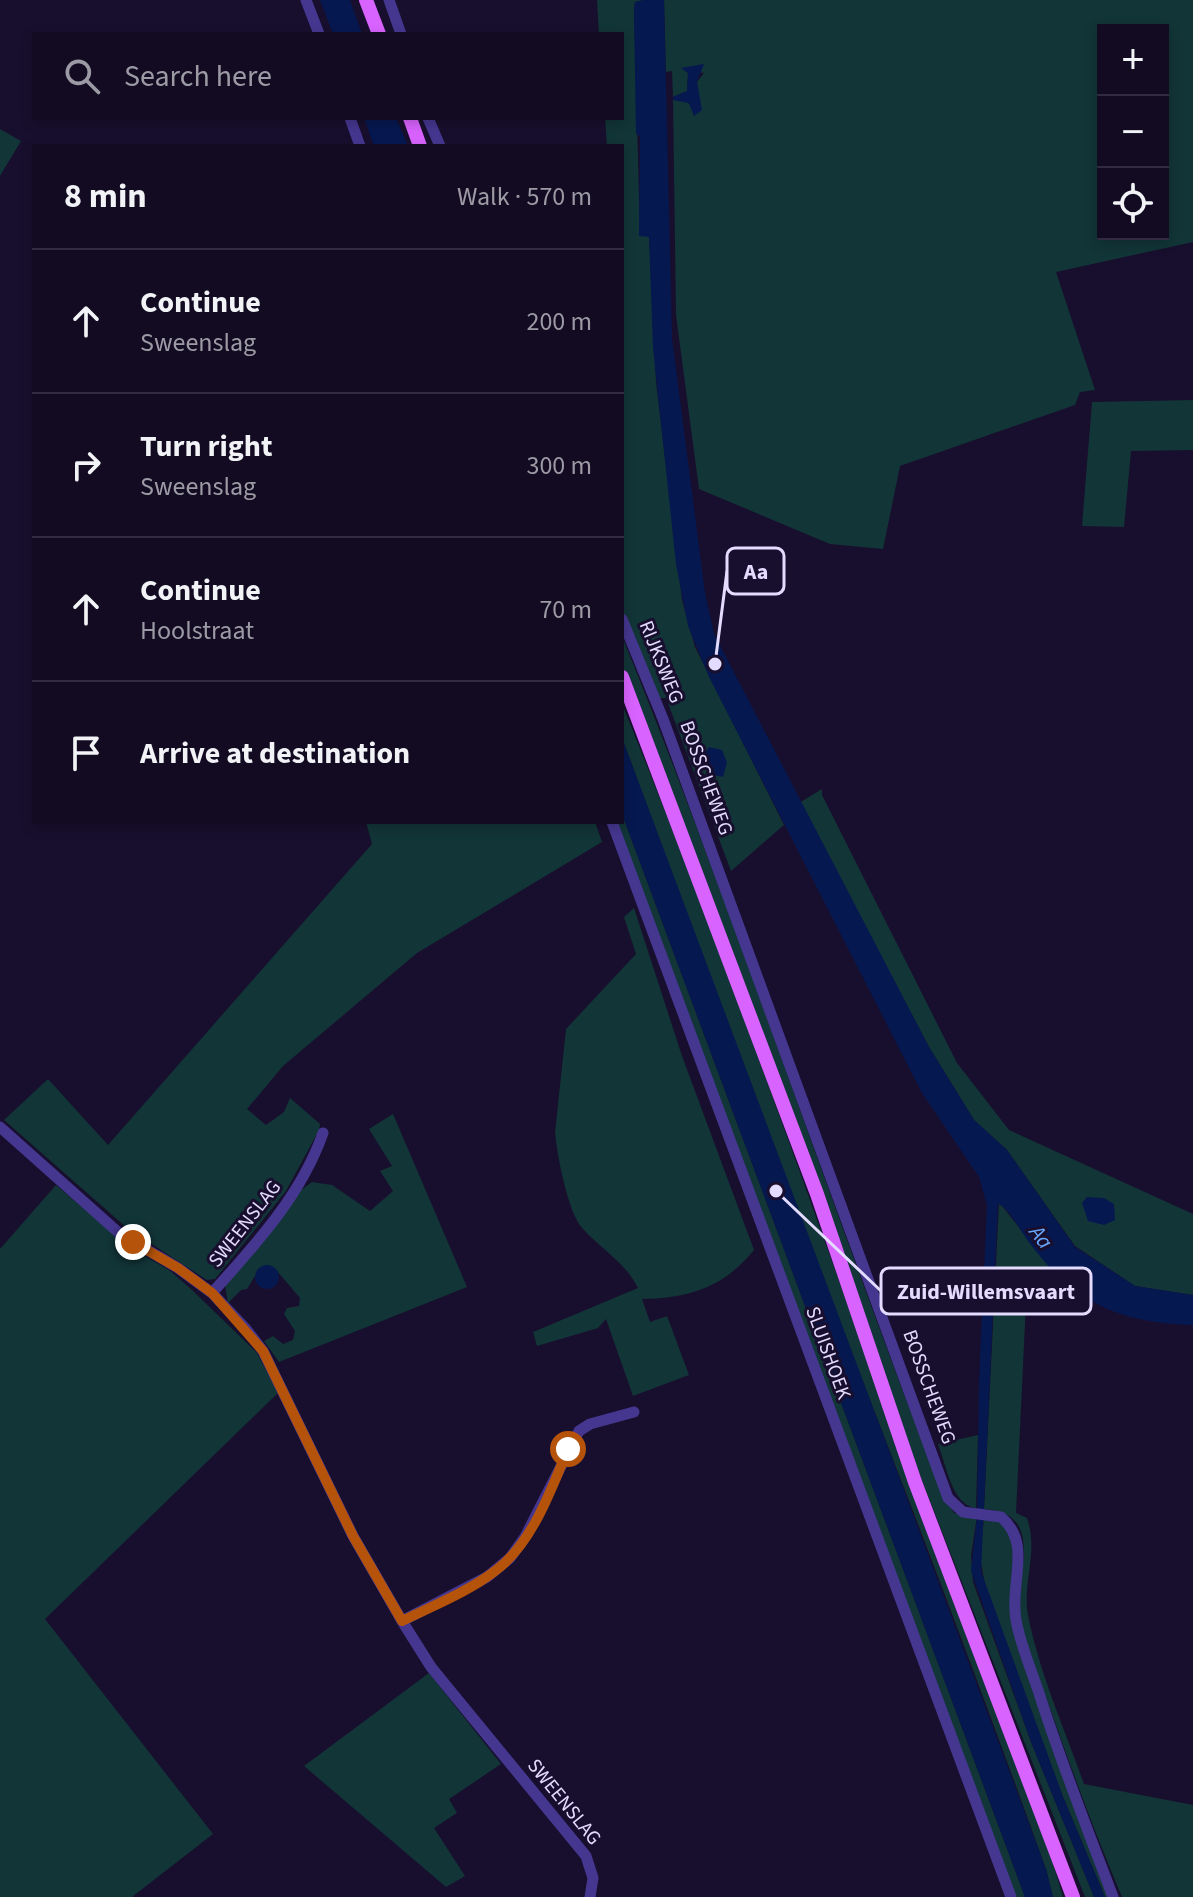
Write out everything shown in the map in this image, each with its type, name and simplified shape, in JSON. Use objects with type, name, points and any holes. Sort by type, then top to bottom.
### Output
[{"type":"main road","points":[[366,0],[378,32]]},
{"type":"main road","points":[[411,120],[419,144]]},
{"type":"main road","name":"RIJKSWEG","points":[[624,682],[648,744]]},
{"type":"main road","name":"BOSSCHEWEG","points":[[648,744],[817,1194],[915,1482],[1073,1897]]},
{"type":"street","points":[[306,0],[318,32]]},
{"type":"street","points":[[389,0],[400,32]]},
{"type":"street","points":[[351,120],[359,144]]},
{"type":"street","points":[[429,120],[439,144]]},
{"type":"street","name":"RIJKSWEG","points":[[624,624],[663,719]]},
{"type":"street","name":"BOSSCHEWEG","points":[[663,719],[948,1498],[956,1508],[1001,1517],[1012,1526],[1019,1544],[1013,1588],[1016,1621],[1053,1739],[1113,1897]]},
{"type":"street","name":"SLUISHOEK","points":[[613,824],[1011,1897]]},
{"type":"street","points":[[0,1127],[119,1233],[178,1268],[212,1293]]},
{"type":"street","name":"SWEENSLAG","points":[[323,1133],[306,1174],[262,1238],[212,1293],[263,1351],[353,1536],[431,1667],[586,1856],[593,1878],[590,1897]]},
{"type":"street","points":[[402,1621],[496,1571],[525,1537],[579,1431],[590,1424],[634,1412]]},
{"type":"green space","points":[[597,0],[644,0],[635,2],[634,10],[640,236],[649,236],[656,382],[682,600],[695,647],[784,825],[731,871],[666,698],[659,698],[624,621],[624,144],[607,144],[605,120],[624,120],[624,32],[599,32]]},
{"type":"green space","points":[[664,0],[1193,0],[1193,242],[1056,272],[1095,390],[1080,392],[1075,405],[900,466],[883,549],[830,544],[699,489],[676,315],[673,100],[684,100],[690,105],[698,99],[697,82],[704,73],[683,69],[688,73],[687,91],[673,97],[672,71],[666,72]]},
{"type":"green space","points":[[0,129],[21,141],[0,176]]},
{"type":"green space","points":[[1193,400],[1193,450],[1131,451],[1124,527],[1082,526],[1092,402]]},
{"type":"green space","points":[[624,641],[705,849],[942,1493],[954,1513],[977,1516],[971,1556],[973,1582],[1031,1742],[1094,1897],[1085,1897],[916,1465],[624,673]]},
{"type":"green space","points":[[624,709],[732,986],[990,1696],[1045,1837],[1063,1897],[1053,1897],[1046,1869],[970,1662],[755,1101],[624,743]]},
{"type":"green space","points":[[822,789],[822,795],[957,1063],[1009,1130],[1193,1214],[1193,1295],[1135,1286],[1075,1246],[1007,1150],[974,1120],[929,1047],[799,803]]},
{"type":"green space","points":[[624,819],[1025,1897],[1013,1897],[617,824],[624,824]]},
{"type":"green space","points":[[367,824],[596,824],[602,842],[417,953],[283,1066],[247,1109],[266,1125],[284,1112],[290,1098],[320,1124],[319,1130],[286,1191],[215,1279],[207,1280],[127,1228],[4,1120],[48,1079],[108,1145],[372,844]]},
{"type":"green space","points":[[634,908],[682,1056],[754,1250],[730,1274],[704,1288],[675,1296],[642,1299],[650,1322],[667,1316],[689,1375],[633,1396],[606,1319],[598,1328],[537,1346],[533,1332],[638,1288],[627,1271],[578,1221],[564,1183],[555,1133],[566,1029],[636,954],[624,917]]},
{"type":"green space","points":[[393,1114],[467,1287],[279,1362],[264,1341],[273,1336],[283,1344],[293,1340],[295,1331],[284,1314],[287,1308],[299,1306],[300,1298],[277,1271],[260,1268],[247,1289],[241,1290],[228,1303],[225,1285],[301,1190],[312,1182],[332,1185],[370,1211],[393,1191],[380,1171],[392,1166],[369,1129]]},
{"type":"green space","points":[[56,1185],[129,1247],[169,1270],[191,1289],[257,1353],[278,1393],[45,1619],[213,1834],[132,1897],[0,1897],[0,1249]]},
{"type":"green space","points":[[999,1202],[1056,1275],[1091,1301],[1027,1281],[1016,1513],[1027,1518],[1030,1531],[1027,1603],[1039,1658],[1084,1784],[1193,1805],[1193,1897],[1122,1897],[1082,1798],[1024,1637],[1020,1616],[1022,1534],[1016,1522],[1003,1513],[984,1509]]},
{"type":"green space","points":[[978,1435],[976,1508],[961,1500],[956,1492],[938,1444]]},
{"type":"green space","points":[[984,1517],[995,1518],[1015,1538],[1010,1600],[1112,1897],[1105,1897],[1063,1797],[985,1585],[980,1557]]},
{"type":"green space","points":[[429,1673],[501,1764],[449,1799],[457,1813],[434,1828],[465,1876],[446,1887],[304,1766]]},
{"type":"water","points":[[320,0],[350,0],[361,32],[332,32]]},
{"type":"water","points":[[664,0],[672,338],[705,593],[714,634],[929,1047],[974,1120],[1007,1150],[1075,1247],[1135,1286],[1193,1295],[1193,1325],[1142,1320],[1099,1305],[1062,1280],[1028,1241],[1010,1214],[998,1204],[981,1571],[1063,1797],[1105,1897],[1094,1897],[1031,1742],[971,1571],[977,1516],[987,1205],[979,1177],[922,1093],[709,677],[688,626],[676,564],[653,348],[649,237],[639,236],[640,136],[636,134],[634,10],[635,2]]},
{"type":"water","points":[[704,64],[697,82],[702,110],[694,116],[689,103],[673,100],[673,97],[687,91],[688,73],[681,68]]},
{"type":"water","points":[[365,120],[397,120],[407,144],[373,144]]},
{"type":"water","points":[[624,743],[1046,1869],[1053,1897],[1025,1897],[624,819]]},
{"type":"water","points":[[709,747],[722,750],[727,762],[723,777],[714,775],[707,768],[705,753]]},
{"type":"water","points":[[1087,1197],[1104,1198],[1114,1204],[1115,1220],[1104,1225],[1088,1221],[1082,1203]]},
{"type":"water","points":[[267,1265],[278,1272],[279,1277],[272,1288],[267,1289],[256,1282],[255,1277],[262,1266]]},
{"type":"place","name":"Aa","points":[[715,664]]},
{"type":"place","name":"Zuid-Willemsvaart","points":[[776,1191]]},
{"type":"route","points":[[133,1242],[178,1268],[212,1293],[263,1351],[353,1536],[402,1621],[487,1577],[510,1558],[553,1485],[568,1449]]}]
